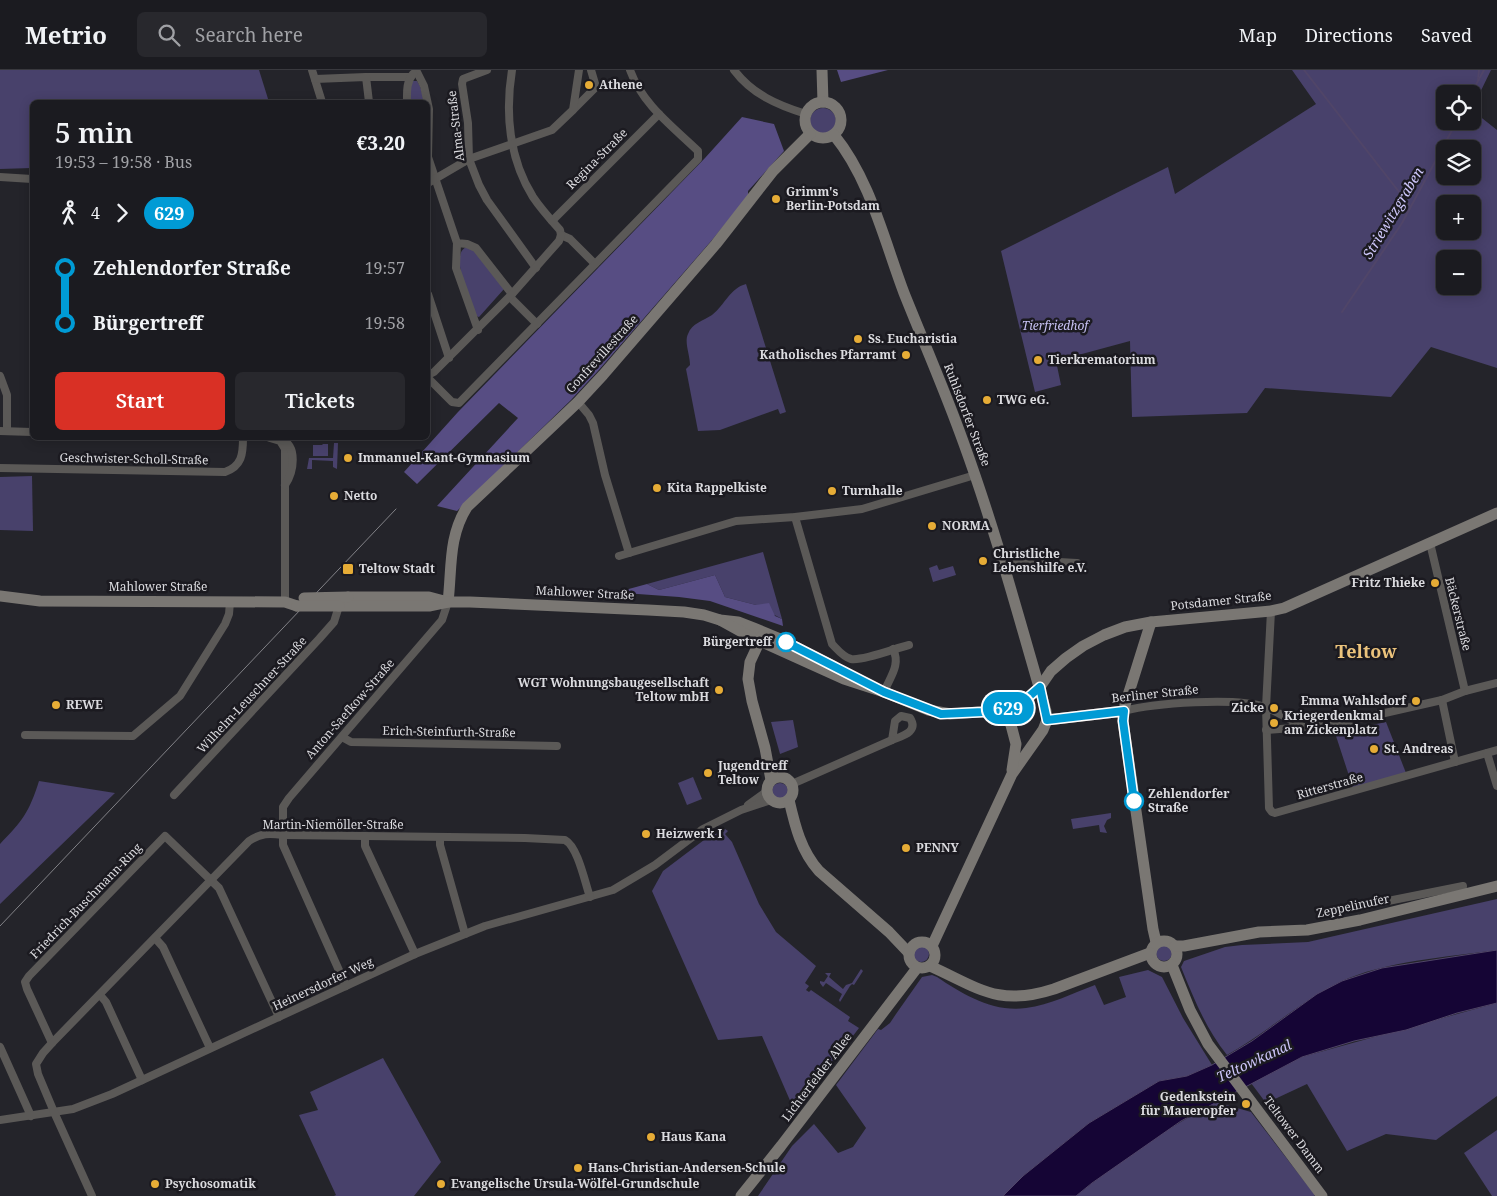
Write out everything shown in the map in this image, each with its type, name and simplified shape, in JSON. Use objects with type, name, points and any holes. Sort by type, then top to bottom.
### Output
[{"type":"main road","points":[[822,70],[823,102]]},
{"type":"main road","points":[[823,102],[834,106],[840,116],[839,128],[834,135],[820,138],[810,134],[804,121],[806,114],[812,106],[823,102]]},
{"type":"main road","name":"Gonfrevillestraße","points":[[448,602],[452,548],[456,528],[472,501],[578,402],[603,375],[716,244],[773,171],[810,134]]},
{"type":"main road","name":"Ruhlsdorfer Straße","points":[[834,135],[848,152],[860,174],[896,271],[964,442],[1004,565],[1040,687],[1047,720]]},
{"type":"main road","name":"Potsdamer Straße","points":[[1040,687],[1051,672],[1082,646],[1125,627],[1151,622],[1272,611],[1297,602],[1497,513]]},
{"type":"main road","name":"Mahlower Straße","points":[[0,596],[32,600]]},
{"type":"main road","name":"Mahlower Straße","points":[[301,602],[348,597],[429,597],[448,602],[593,607],[684,612],[704,615],[761,637],[857,684],[884,692],[941,714],[1003,709],[1025,700],[1040,687]]},
{"type":"main road","name":"Mahlower Straße","points":[[0,603],[32,600],[285,602],[292,598],[301,602],[339,606],[429,606],[448,602]]},
{"type":"main road","points":[[1151,622],[1124,711],[1123,721],[1149,904],[1168,953]]},
{"type":"main road","points":[[761,637],[750,662],[748,679],[752,701],[775,779]]},
{"type":"main road","points":[[1003,709],[1011,724],[1016,744],[1012,774]]},
{"type":"main road","name":"Berliner Straße","points":[[1047,720],[1124,711]]},
{"type":"main road","points":[[776,799],[793,793],[792,784],[787,779],[775,779],[766,788],[776,799],[796,830],[805,852],[819,871],[889,932],[920,946],[934,949],[932,962],[926,968],[914,966],[908,958],[920,946],[943,923],[1012,774],[1037,740],[1047,720]]},
{"type":"main road","name":"Zeppelinufer","points":[[1168,953],[1214,940],[1259,932],[1279,933],[1307,930],[1360,920],[1497,886]]},
{"type":"main road","points":[[1151,949],[1168,953],[1157,966],[1151,957],[1151,949]]},
{"type":"main road","name":"Teltower Damm","points":[[1168,953],[1200,1031],[1322,1196]]},
{"type":"main road","points":[[932,962],[964,981],[992,994],[1018,998],[1047,992],[1103,971],[1151,957]]},
{"type":"main road","name":"Lichterfelder Allee","points":[[742,1196],[897,994],[898,986],[914,966]]},
{"type":"main road","name":"Lichterfelder Allee","points":[[747,1196],[758,1176]]},
{"type":"street","points":[[312,70],[321,100]]},
{"type":"street","name":"Alma-Straße","points":[[488,70],[463,79],[468,123],[469,159],[478,185],[487,200],[536,268]]},
{"type":"street","points":[[430,375],[511,296],[559,241],[561,235],[560,230],[533,197],[519,166],[512,144],[508,113],[512,70]]},
{"type":"street","points":[[573,110],[579,70]]},
{"type":"street","points":[[430,182],[469,159],[552,130],[596,87],[591,70]]},
{"type":"street","points":[[430,379],[452,402],[459,403],[698,160],[698,150],[649,104],[630,70]]},
{"type":"street","points":[[734,70],[747,86],[764,97],[806,114]]},
{"type":"street","points":[[315,79],[414,73]]},
{"type":"street","points":[[407,100],[406,88],[414,73]]},
{"type":"street","points":[[414,73],[424,86],[427,100]]},
{"type":"street","points":[[366,77],[369,100]]},
{"type":"street","name":"Regina-Straße","points":[[552,221],[659,114]]},
{"type":"street","points":[[430,163],[457,243],[456,268],[478,330]]},
{"type":"street","points":[[0,177],[30,179]]},
{"type":"street","points":[[561,235],[570,239],[596,264]]},
{"type":"street","points":[[457,243],[476,248],[511,296],[537,324]]},
{"type":"street","points":[[430,300],[448,358]]},
{"type":"street","points":[[0,376],[7,395],[4,431],[30,432]]},
{"type":"street","points":[[578,402],[593,422],[605,475],[629,553]]},
{"type":"street","name":"Geschwister-Scholl-Straße","points":[[0,468],[225,472],[233,469],[238,464],[243,451],[244,440]]},
{"type":"street","points":[[277,440],[284,444],[285,602]]},
{"type":"street","points":[[285,485],[291,474],[292,453],[286,440]]},
{"type":"street","points":[[619,556],[736,521],[795,517],[862,509],[975,475]]},
{"type":"street","points":[[795,517],[832,644],[839,652],[851,659],[871,656],[909,644]]},
{"type":"street","name":"Bäckerstraße","points":[[1430,543],[1466,691]]},
{"type":"street","points":[[1004,565],[1022,560],[1077,563]]},
{"type":"street","points":[[25,735],[133,736],[180,696],[225,624],[229,614],[230,602]]},
{"type":"street","name":"Anton-Saefkow-Straße","points":[[346,986],[283,845],[285,802],[442,620],[448,602]]},
{"type":"street","name":"Wilhelm-Leuschner-Straße","points":[[174,795],[320,640],[334,622],[339,606]]},
{"type":"street","name":"Ritterstraße","points":[[1272,611],[1266,730],[1269,808],[1273,813],[1497,750]]},
{"type":"street","points":[[884,692],[897,658],[893,649]]},
{"type":"street","points":[[1266,730],[1332,725],[1442,700],[1466,691],[1497,683]]},
{"type":"street","points":[[1442,700],[1455,762]]},
{"type":"street","name":"Berliner Straße","points":[[1124,711],[1192,702],[1249,703],[1266,708],[1304,727]]},
{"type":"street","name":"Erich-Steinfurth-Straße","points":[[342,737],[351,742],[557,746]]},
{"type":"street","points":[[792,784],[892,740]]},
{"type":"street","points":[[1486,753],[1497,786]]},
{"type":"street","name":"Heinersdorfer Weg","points":[[0,1120],[73,1109],[112,1094],[414,954],[510,919],[590,897],[625,884],[656,865],[697,832],[742,810],[776,799]]},
{"type":"street","name":"Martin-Niemöller-Straße","points":[[54,1112],[38,1074],[36,1064],[43,1053],[249,840],[258,835],[272,833],[283,835],[565,840],[570,843],[575,853],[590,897]]},
{"type":"street","name":"Friedrich-Buschmann-Ring","points":[[52,1043],[25,982],[165,836],[211,881]]},
{"type":"street","points":[[365,836],[365,846],[414,954]]},
{"type":"street","points":[[440,837],[440,845],[465,934]]},
{"type":"street","points":[[211,881],[219,888],[279,1017]]},
{"type":"street","name":"Zeppelinufer","points":[[1353,908],[1462,886]]},
{"type":"street","points":[[155,938],[163,947],[210,1048]]},
{"type":"street","points":[[100,995],[106,1002],[142,1080]]},
{"type":"street","points":[[0,1047],[31,1116]]},
{"type":"street","points":[[54,1112],[92,1196]]},
{"type":"green space","points":[[0,70],[259,70],[268,100],[30,100],[30,168],[0,169]]},
{"type":"green space","name":"Tierfriedhof","points":[[1292,70],[1491,70],[1481,91],[1481,85],[1436,85],[1436,130],[1481,130],[1481,117],[1497,130],[1497,368],[1431,347],[1391,397],[1265,388],[1247,413],[1132,417],[1130,341],[1056,361],[1061,385],[1035,392],[1001,251],[1168,167],[1175,194],[1316,104]]},
{"type":"green space","points":[[412,81],[417,81],[424,100],[410,100],[409,87]]},
{"type":"green space","points":[[823,108],[833,111],[836,121],[833,131],[823,134],[813,131],[810,121],[813,111]]},
{"type":"green space","points":[[467,247],[476,252],[504,289],[479,317],[476,316],[460,268],[462,251]]},
{"type":"green space","points":[[746,284],[786,412],[780,414],[778,409],[720,430],[698,431],[686,369],[690,365],[687,337],[692,327],[712,315],[736,289]]},
{"type":"green space","points":[[334,443],[338,443],[337,469],[333,467],[333,461],[312,460],[312,469],[307,469],[309,458],[333,458]]},
{"type":"green space","points":[[328,444],[328,456],[313,456],[313,445]]},
{"type":"green space","points":[[32,476],[33,531],[0,530],[0,477]]},
{"type":"green space","points":[[763,552],[782,619],[756,605],[725,597],[715,575],[659,590],[647,584]]},
{"type":"green space","points":[[937,565],[939,570],[953,566],[956,575],[933,582],[929,568]]},
{"type":"green space","points":[[793,720],[798,747],[780,754],[771,722]]},
{"type":"green space","points":[[1386,722],[1406,773],[1353,788],[1335,733]]},
{"type":"green space","points":[[693,777],[702,799],[687,805],[678,783]]},
{"type":"green space","points":[[39,781],[115,793],[0,904],[0,844],[24,816]]},
{"type":"green space","points":[[780,783],[786,785],[788,791],[786,797],[780,799],[774,797],[772,791],[774,785]]},
{"type":"green space","points":[[1111,813],[1111,818],[1107,820],[1104,826],[1107,833],[1100,832],[1099,825],[1073,829],[1071,819]]},
{"type":"green space","points":[[725,829],[728,831],[725,834],[732,842],[759,904],[776,932],[816,966],[805,983],[809,986],[806,990],[809,992],[811,990],[850,1017],[848,1021],[859,1028],[795,1112],[762,1036],[718,1040],[652,891],[663,871],[704,840]]},
{"type":"green space","points":[[1497,899],[1497,950],[1396,964],[1357,975],[1325,990],[1227,1055],[1207,1024],[1181,967],[1184,961],[1225,947],[1308,942]]},
{"type":"green space","points":[[1164,945],[1170,947],[1172,953],[1170,959],[1164,961],[1158,959],[1156,953],[1158,947]]},
{"type":"green space","points":[[921,946],[927,948],[929,954],[927,960],[921,962],[915,960],[913,954],[915,948]]},
{"type":"green space","points":[[861,969],[863,971],[854,985],[850,986],[840,1002],[842,994],[826,983],[823,987],[820,983],[820,981],[824,982],[828,976],[825,973],[831,973],[829,977],[843,989],[846,985],[852,983]]},
{"type":"green space","points":[[1148,970],[1162,977],[1183,1018],[1212,1065],[1187,1076],[1159,1081],[1089,1123],[1023,1176],[1003,1196],[758,1196],[792,1146],[814,1124],[838,1153],[853,1147],[866,1128],[836,1085],[878,1029],[881,1030],[890,1023],[922,977],[932,975],[979,1001],[1002,1008],[1014,1009],[1044,1004],[1095,985],[1104,1005],[1126,997],[1119,977]]},
{"type":"green space","points":[[1497,1003],[1497,1096],[1436,1140],[1386,1134],[1347,1151],[1307,1084],[1266,1103],[1251,1083],[1302,1057]]},
{"type":"green space","points":[[383,1058],[441,1162],[414,1196],[334,1196],[336,1195],[299,1115],[318,1110],[310,1092]]},
{"type":"green space","points":[[1216,1102],[1251,1112],[1315,1195],[1076,1196],[1144,1146]]},
{"type":"green space","points":[[1497,1130],[1497,1196],[1492,1196],[1464,1153]]},
{"type":"shaded area","points":[[837,70],[888,70],[841,82]]},
{"type":"shaded area","points":[[742,117],[774,124],[784,151],[748,191],[748,196],[712,240],[571,400],[457,511],[437,506],[518,418],[499,403],[417,484],[404,472],[458,412],[705,158]]},
{"type":"shaded area","points":[[715,575],[725,597],[756,605],[769,603],[775,616],[782,619],[783,626],[710,601],[624,593],[625,590],[647,584],[659,590]]},
{"type":"water","name":"Teltowkanal","points":[[1497,950],[1497,1003],[1457,1013],[1406,1030],[1354,1041],[1302,1057],[1181,1121],[1076,1196],[1003,1196],[1023,1176],[1089,1123],[1159,1081],[1187,1076],[1212,1065],[1252,1041],[1317,994],[1342,981],[1382,968]]},
{"type":"waterway","points":[[1304,70],[1410,206]]},
{"type":"waterway","name":"Striewitzgraben","points":[[1478,80],[1479,70]]},
{"type":"waterway","name":"Striewitzgraben","points":[[1476,85],[1484,70]]},
{"type":"waterway","name":"Striewitzgraben","points":[[1342,312],[1402,223],[1452,130]]},
{"type":"tram line","points":[[0,926],[396,509]]},
{"type":"bus line","name":"629","points":[[786,642],[884,692],[941,714],[983,712],[1009,707],[1019,704],[1040,687],[1047,720],[1124,711],[1123,721],[1134,801]]},
{"type":"place","name":"Athene","points":[[589,85]]},
{"type":"place","name":"Grimm's Berlin-Potsdam","points":[[776,199]]},
{"type":"place","name":"Ss. Eucharistia","points":[[858,339]]},
{"type":"place","name":"Katholisches Pfarramt","points":[[906,355]]},
{"type":"place","name":"Tierkrematorium","points":[[1038,360]]},
{"type":"place","name":"TWG eG.","points":[[987,400]]},
{"type":"place","name":"Immanuel-Kant-Gymnasium","points":[[348,458]]},
{"type":"place","name":"Kita Rappelkiste","points":[[657,488]]},
{"type":"place","name":"Turnhalle","points":[[832,491]]},
{"type":"place","name":"Netto","points":[[334,496]]},
{"type":"place","name":"NORMA","points":[[932,526]]},
{"type":"place","name":"Christliche Lebenshilfe e.V.","points":[[983,561]]},
{"type":"place","name":"Teltow Stadt","points":[[348,569]]},
{"type":"place","name":"Fritz Thieke","points":[[1435,583]]},
{"type":"place","name":"Bürgertreff","points":[[786,642]]},
{"type":"place","name":"WGT Wohnungsbaugesellschaft Teltow mbH","points":[[719,690]]},
{"type":"place","name":"Emma Wahlsdorf","points":[[1416,701]]},
{"type":"place","name":"REWE","points":[[56,705]]},
{"type":"place","name":"Zicke","points":[[1274,708]]},
{"type":"place","name":"Kriegerdenkmal am Zickenplatz","points":[[1274,723]]},
{"type":"place","name":"St. Andreas","points":[[1374,749]]},
{"type":"place","name":"Jugendtreff Teltow","points":[[708,773]]},
{"type":"place","name":"Zehlendorfer Straße","points":[[1134,801]]},
{"type":"place","name":"Heizwerk I","points":[[646,834]]},
{"type":"place","name":"PENNY","points":[[906,848]]},
{"type":"place","name":"Gedenkstein für Maueropfer","points":[[1246,1104]]},
{"type":"place","name":"Haus Kana","points":[[651,1137]]},
{"type":"place","name":"Hans-Christian-Andersen-Schule","points":[[578,1168]]},
{"type":"place","name":"Psychosomatik","points":[[155,1184]]},
{"type":"place","name":"Evangelische Ursula-Wölfel-Grundschule","points":[[441,1184]]},
{"type":"district","name":"Teltow","points":[[1366,652]]}]
